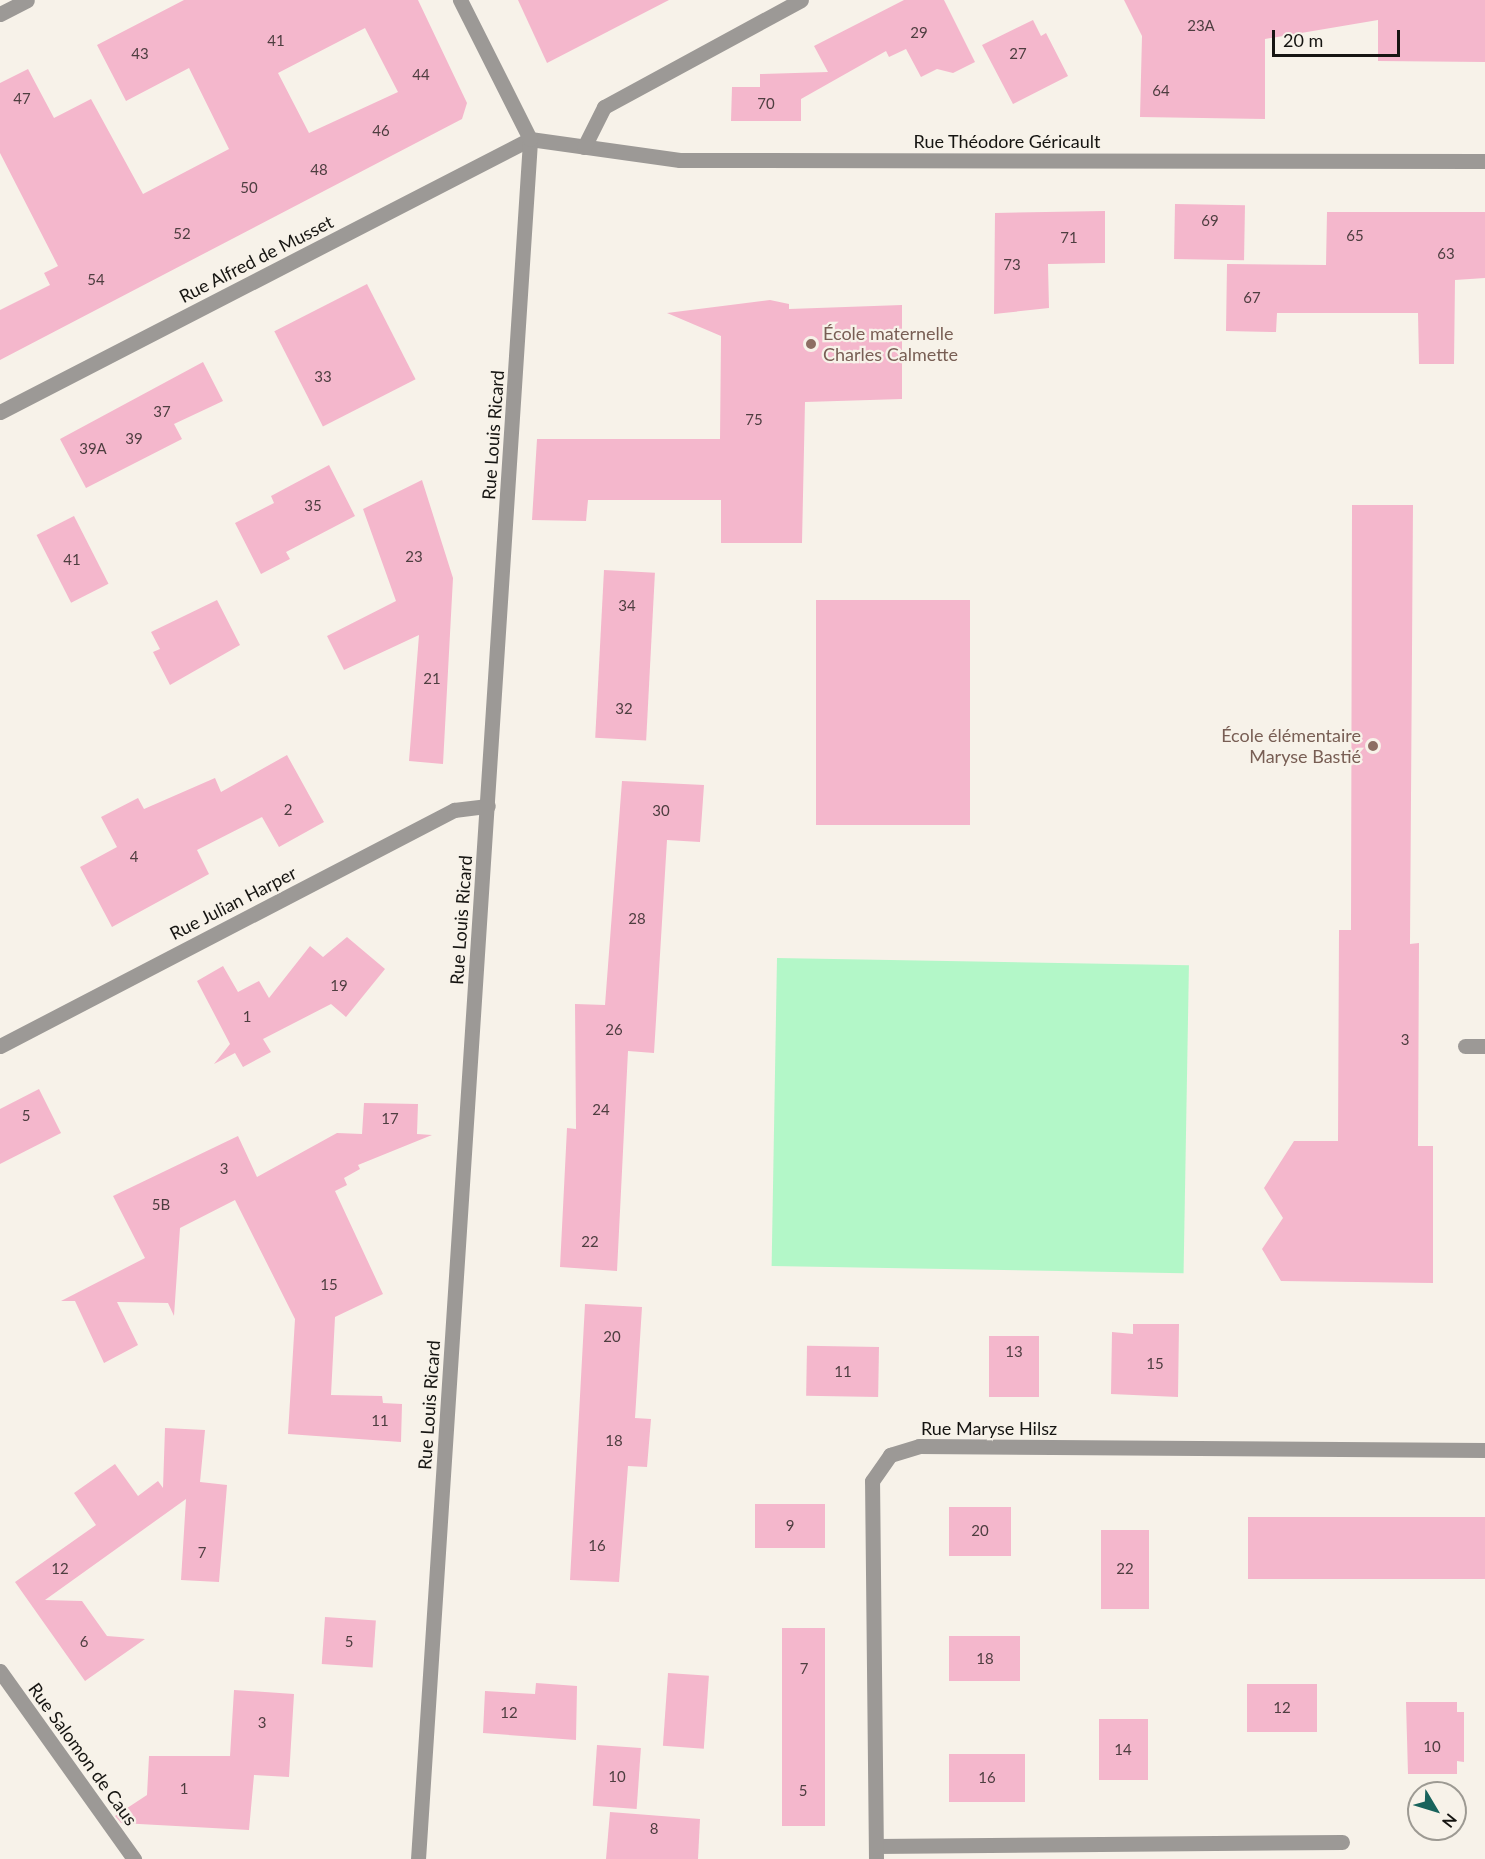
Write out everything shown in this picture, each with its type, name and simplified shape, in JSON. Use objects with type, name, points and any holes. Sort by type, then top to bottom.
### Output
[{"type":"street","points":[[0,14],[27,0]]},
{"type":"street","points":[[460,0],[530,139]]},
{"type":"street","points":[[584,147],[604,107],[801,0]]},
{"type":"street","name":"Rue Théodore Géricault","points":[[530,139],[680,160],[1485,161]]},
{"type":"street","name":"Rue Alfred de Musset","points":[[0,412],[530,139]]},
{"type":"street","name":"Rue Louis Ricard","points":[[418,1859],[530,139]]},
{"type":"street","name":"Rue Julian Harper","points":[[0,1046],[454,810],[488,806]]},
{"type":"street","points":[[1465,1046],[1485,1046]]},
{"type":"street","name":"Rue Maryse Hilsz","points":[[1342,1842],[876,1852],[872,1482],[890,1455],[919,1446],[1485,1450]]},
{"type":"street","name":"Rue Salomon de Caus","points":[[0,1671],[134,1859]]},
{"type":"green space","points":[[777,958],[1189,965],[1184,1273],[772,1266]]},
{"type":"building","points":[[184,0],[418,0],[467,103],[462,119],[0,360],[0,310],[50,285],[44,273],[58,266],[0,153],[0,83],[28,69],[54,118],[91,99],[143,194],[229,149],[189,68],[126,101],[97,45]],"holes":[[[365,28],[398,92],[309,133],[278,73]]]},
{"type":"building","points":[[518,0],[669,0],[547,63]]},
{"type":"building","points":[[904,0],[944,0],[975,62],[953,73],[937,69],[921,77],[906,49],[889,57],[886,51],[801,99],[801,121],[731,121],[732,87],[760,87],[760,74],[828,72],[814,46]]},
{"type":"building","points":[[1124,0],[1485,0],[1485,62],[1378,61],[1378,20],[1265,39],[1265,119],[1140,117],[1142,36]]},
{"type":"building","points":[[1033,20],[1041,36],[1046,33],[1068,76],[1013,104],[982,45]]},
{"type":"building","points":[[1175,204],[1245,205],[1244,260],[1174,259]]},
{"type":"building","points":[[1105,211],[1105,263],[1048,264],[1049,308],[994,314],[995,213]]},
{"type":"building","points":[[1327,212],[1485,212],[1485,278],[1455,280],[1454,364],[1419,364],[1418,313],[1277,313],[1276,332],[1226,331],[1227,264],[1326,265]]},
{"type":"building","points":[[367,284],[416,379],[323,427],[274,331]]},
{"type":"building","points":[[770,300],[789,304],[789,309],[902,305],[902,399],[805,402],[802,543],[721,543],[721,500],[588,500],[586,521],[532,520],[537,439],[720,439],[721,336],[667,313]]},
{"type":"building","points":[[203,362],[223,401],[174,424],[182,439],[86,488],[60,439]]},
{"type":"building","points":[[329,465],[355,516],[286,552],[290,559],[261,574],[235,523],[274,503],[271,496]]},
{"type":"building","points":[[422,480],[453,578],[443,764],[409,761],[419,635],[344,670],[327,636],[396,601],[363,509]]},
{"type":"building","points":[[1352,505],[1413,505],[1410,944],[1419,943],[1418,1146],[1433,1146],[1433,1283],[1281,1281],[1262,1249],[1283,1218],[1264,1188],[1294,1141],[1338,1141],[1339,930],[1351,930]]},
{"type":"building","points":[[74,516],[109,584],[71,603],[37,535]]},
{"type":"building","points":[[604,570],[655,573],[646,740],[595,738]]},
{"type":"building","points":[[217,600],[240,645],[170,685],[153,652],[160,649],[151,632]]},
{"type":"building","points":[[816,600],[970,600],[970,825],[816,825]]},
{"type":"building","points":[[287,755],[324,822],[279,847],[262,817],[197,850],[209,874],[112,927],[80,867],[117,847],[101,817],[138,798],[144,809],[215,778],[221,792]]},
{"type":"building","points":[[622,781],[704,785],[700,842],[667,840],[654,1053],[628,1051],[617,1271],[560,1267],[567,1128],[576,1129],[575,1004],[605,1005]]},
{"type":"building","points":[[347,937],[385,969],[346,1017],[331,1004],[263,1039],[271,1052],[243,1067],[235,1053],[214,1064],[230,1044],[197,981],[223,966],[238,992],[259,981],[269,998],[310,946],[323,957]]},
{"type":"building","points":[[39,1089],[61,1133],[0,1164],[0,1109]]},
{"type":"building","points":[[364,1103],[418,1104],[417,1134],[432,1135],[358,1165],[360,1169],[344,1178],[347,1185],[335,1191],[383,1294],[335,1317],[331,1395],[382,1396],[383,1403],[402,1404],[401,1442],[288,1434],[295,1319],[235,1200],[180,1228],[174,1316],[168,1303],[117,1302],[138,1345],[104,1363],[75,1301],[61,1301],[145,1258],[113,1196],[238,1136],[257,1177],[337,1133],[362,1134]]},
{"type":"building","points":[[585,1304],[642,1307],[635,1418],[651,1419],[647,1467],[628,1466],[619,1582],[570,1580]]},
{"type":"building","points":[[1133,1324],[1179,1324],[1178,1397],[1111,1394],[1112,1332],[1133,1334]]},
{"type":"building","points":[[989,1336],[1039,1336],[1039,1397],[989,1397]]},
{"type":"building","points":[[807,1346],[879,1347],[878,1397],[806,1396]]},
{"type":"building","points":[[165,1428],[205,1430],[200,1482],[227,1485],[219,1582],[181,1580],[186,1499],[45,1600],[82,1601],[107,1636],[145,1639],[85,1681],[15,1582],[96,1525],[74,1493],[115,1464],[138,1496],[158,1481],[163,1488]]},
{"type":"building","points":[[755,1504],[825,1504],[825,1548],[755,1548]]},
{"type":"building","points":[[949,1507],[1011,1507],[1011,1556],[949,1556]]},
{"type":"building","points":[[1248,1517],[1485,1517],[1485,1579],[1248,1579]]},
{"type":"building","points":[[1101,1530],[1149,1530],[1149,1609],[1101,1609]]},
{"type":"building","points":[[325,1617],[376,1621],[373,1667],[322,1664]]},
{"type":"building","points":[[782,1628],[825,1628],[825,1826],[782,1826]]},
{"type":"building","points":[[949,1636],[1020,1636],[1020,1681],[949,1681]]},
{"type":"building","points":[[668,1673],[709,1676],[704,1749],[663,1746]]},
{"type":"building","points":[[536,1683],[577,1686],[576,1740],[483,1733],[485,1691],[535,1694]]},
{"type":"building","points":[[1247,1684],[1317,1684],[1317,1732],[1247,1732]]},
{"type":"building","points":[[234,1690],[294,1694],[289,1777],[254,1775],[249,1830],[121,1823],[115,1816],[147,1795],[149,1756],[230,1756]]},
{"type":"building","points":[[1406,1702],[1457,1702],[1457,1712],[1464,1712],[1464,1762],[1457,1761],[1457,1774],[1408,1774]]},
{"type":"building","points":[[1099,1719],[1148,1719],[1148,1780],[1099,1780]]},
{"type":"building","points":[[597,1745],[641,1748],[637,1809],[593,1806]]},
{"type":"building","points":[[949,1754],[1025,1754],[1025,1802],[949,1802]]},
{"type":"building","points":[[610,1812],[700,1819],[698,1859],[606,1859]]},
{"type":"place","name":"École maternelle Charles Calmette","points":[[811,344]]},
{"type":"place","name":"École élémentaire Maryse Bastié","points":[[1373,746]]}]
